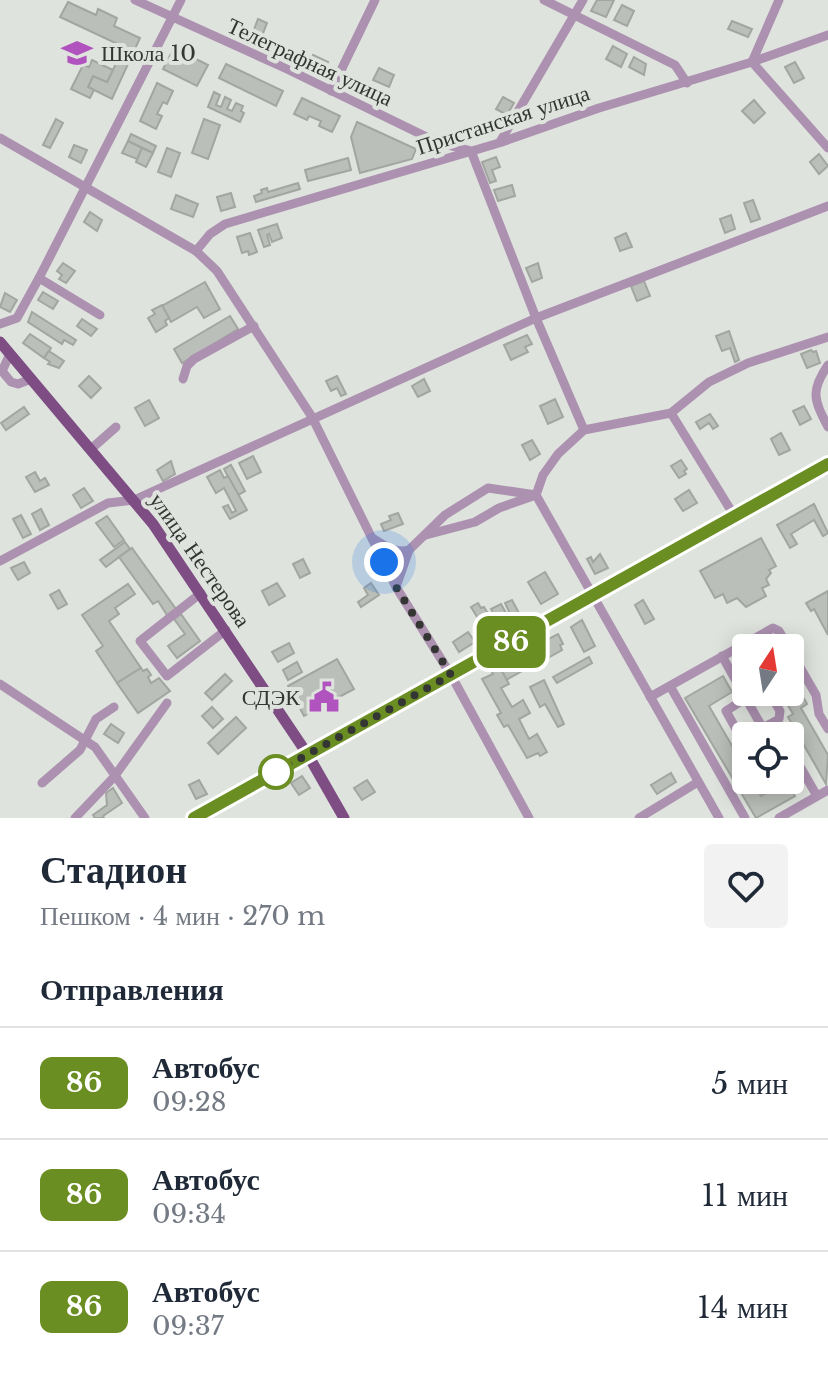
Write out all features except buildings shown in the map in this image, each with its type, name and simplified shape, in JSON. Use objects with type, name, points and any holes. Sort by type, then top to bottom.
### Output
[{"type":"main road","name":"улица Нестерова","points":[[0,342],[134,500],[226,630],[308,755],[344,818]]},
{"type":"main road","points":[[194,818],[828,464]]},
{"type":"street","name":"Телеграфная улица","points":[[135,0],[439,143],[471,151]]},
{"type":"street","points":[[0,324],[17,318],[181,0]]},
{"type":"street","points":[[331,91],[375,0]]},
{"type":"street","points":[[544,0],[675,65],[687,83]]},
{"type":"street","points":[[499,143],[583,0]]},
{"type":"street","points":[[779,0],[752,62],[828,148]]},
{"type":"street","name":"Пристанская улица","points":[[196,251],[210,234],[225,224],[499,143],[828,35]]},
{"type":"street","points":[[0,138],[196,251],[217,271],[312,417],[396,587],[451,675],[529,818]]},
{"type":"street","points":[[471,151],[536,318],[584,430]]},
{"type":"street","points":[[0,561],[108,503],[134,500],[536,318],[828,206]]},
{"type":"street","points":[[39,278],[100,315]]},
{"type":"street","points":[[183,379],[187,366],[194,359],[254,326]]},
{"type":"street","points":[[719,818],[536,495],[543,475],[558,454],[584,430],[671,413],[709,382],[748,363],[828,337]]},
{"type":"street","points":[[10,354],[2,371],[11,382],[18,384],[31,379]]},
{"type":"street","points":[[828,365],[815,390],[816,404],[828,427]]},
{"type":"street","points":[[671,413],[735,517]]},
{"type":"street","points":[[91,449],[116,427]]},
{"type":"street","points":[[396,587],[409,550],[445,515],[488,488],[536,495]]},
{"type":"street","points":[[419,538],[475,522],[499,508],[536,495]]},
{"type":"street","points":[[372,537],[388,548],[401,552],[409,550]]},
{"type":"street","points":[[201,593],[140,641],[167,676],[226,630]]},
{"type":"street","points":[[762,634],[773,628],[781,634]]},
{"type":"street","points":[[650,697],[732,651]]},
{"type":"street","points":[[722,656],[732,673]]},
{"type":"street","points":[[804,674],[816,695],[819,714],[828,729]]},
{"type":"street","points":[[0,684],[95,747],[145,818]]},
{"type":"street","points":[[670,686],[745,818]]},
{"type":"street","points":[[75,818],[114,777],[167,703]]},
{"type":"street","points":[[732,706],[726,711],[732,722]]},
{"type":"street","points":[[774,722],[780,712],[777,706]]},
{"type":"street","points":[[42,783],[80,750],[96,719],[114,707]]},
{"type":"street","points":[[804,778],[817,796]]},
{"type":"street","points":[[639,818],[698,782]]},
{"type":"street","points":[[779,818],[828,790]]},
{"type":"bus line","name":"86","points":[[194,818],[828,464]]},
{"type":"place","name":"Школа 10","points":[[77,53]]},
{"type":"place","name":"СДЭК","points":[[324,697]]},
{"type":"route","points":[[276,772],[451,675],[396,587],[384,562]]}]
